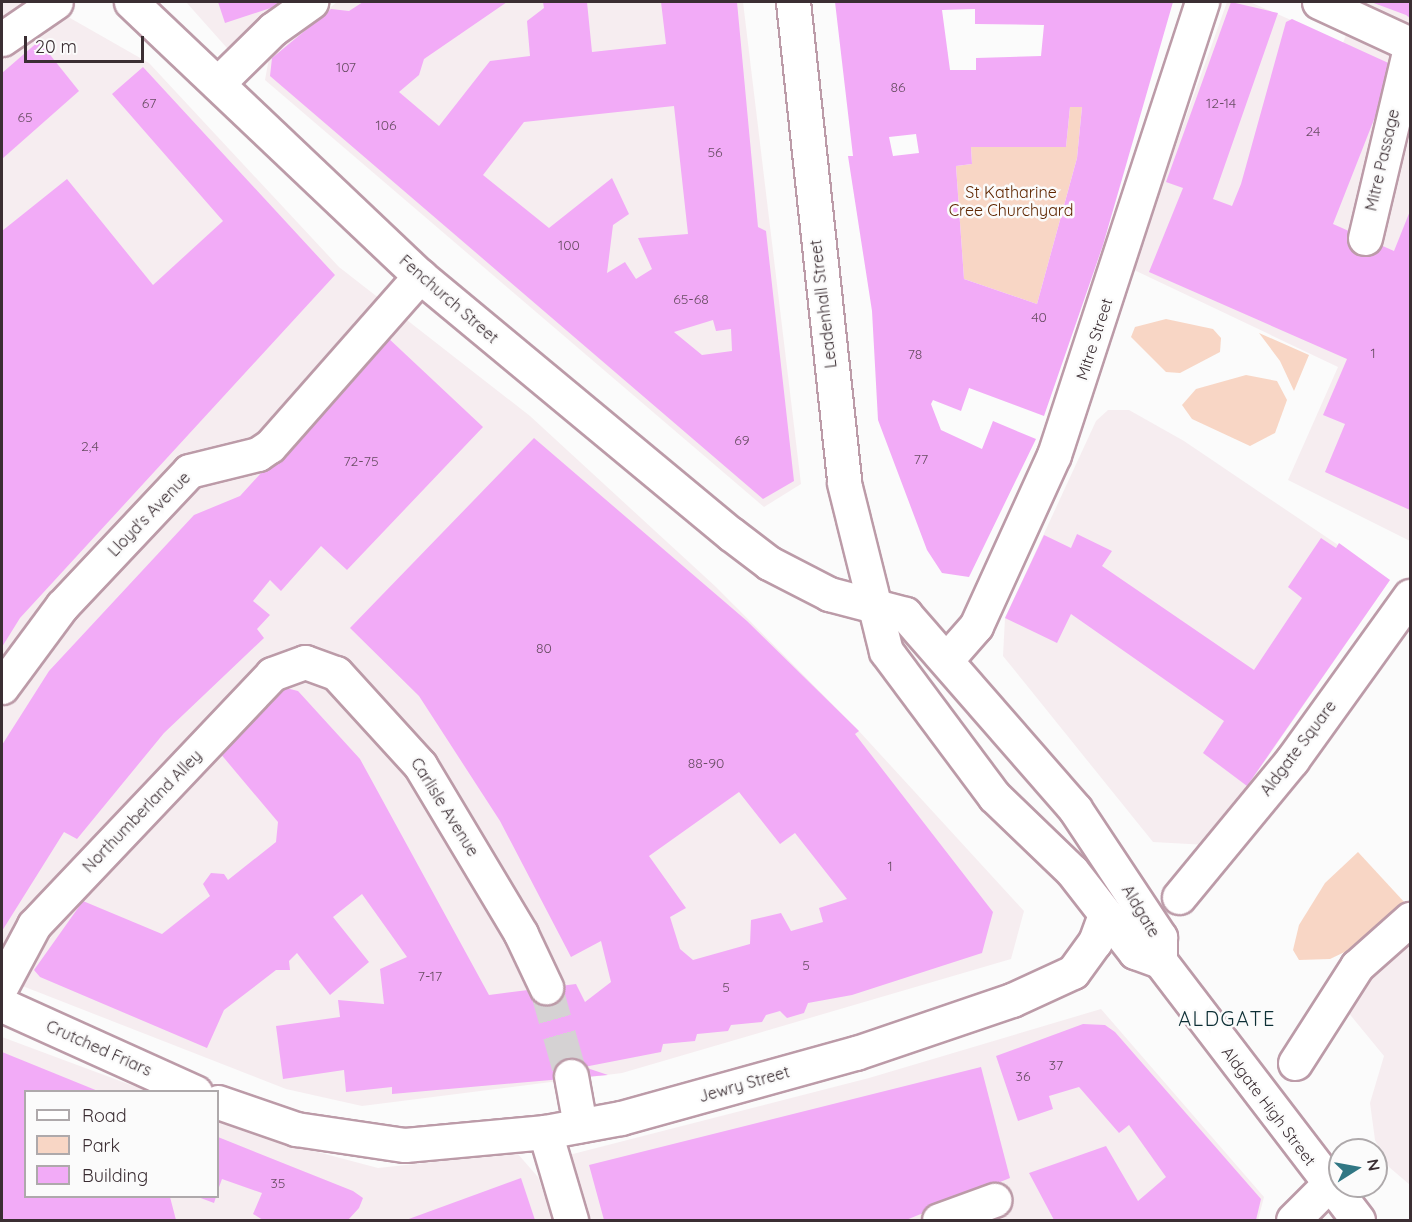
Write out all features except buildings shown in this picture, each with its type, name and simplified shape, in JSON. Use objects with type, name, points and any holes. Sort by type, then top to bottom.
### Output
[{"type":"street","points":[[2,39],[56,2]]},
{"type":"street","name":"Fenchurch Street","points":[[131,2],[420,276],[731,534],[787,573]]},
{"type":"street","points":[[218,83],[273,29],[310,2]]},
{"type":"street","name":"Leadenhall Street","points":[[793,2],[844,483],[873,604]]},
{"type":"street","name":"Mitre Street","points":[[947,659],[976,626],[1054,455],[1202,2]]},
{"type":"street","points":[[1319,2],[1410,46]]},
{"type":"street","name":"Mitre Passage","points":[[1365,238],[1410,46]]},
{"type":"street","name":"Lloyd's Avenue","points":[[2,687],[62,606],[189,471],[258,454],[270,446],[420,276]]},
{"type":"street","name":"Aldgate","points":[[787,573],[829,594],[873,604],[905,614],[947,659],[1075,809],[1160,937],[1160,961],[1135,952],[1072,871],[994,796],[905,682],[886,651],[873,604]]},
{"type":"street","name":"Aldgate Square","points":[[1179,897],[1292,760],[1410,596]]},
{"type":"street","name":"Northumberland Alley","points":[[2,985],[34,925],[272,674],[305,662]]},
{"type":"street","name":"Carlisle Avenue","points":[[305,662],[336,673],[420,765],[546,987]]},
{"type":"street","name":"Jewry Street","points":[[219,1102],[296,1129],[338,1136],[443,1144],[545,1132],[580,1125],[856,1053],[1012,1000],[1072,972],[1095,942],[1105,914]]},
{"type":"street","points":[[1295,1063],[1357,966],[1410,920]]},
{"type":"street","name":"Aldgate High Street","points":[[1160,961],[1328,1184]]},
{"type":"street","name":"Crutched Friars","points":[[2,1005],[191,1090]]},
{"type":"street","points":[[571,1076],[580,1125]]},
{"type":"street","points":[[545,1132],[571,1221]]},
{"type":"street","points":[[1293,1221],[1328,1186]]},
{"type":"street","name":"Aldgate High Street","points":[[1339,1198],[1356,1220]]},
{"type":"street","points":[[939,1221],[994,1200]]},
{"type":"shaded area","points":[[2,2],[42,2],[149,63],[339,267],[530,416],[716,587],[858,730],[1024,911],[1011,959],[622,1073],[362,1106],[286,1089],[2,978]]},
{"type":"shaded area","points":[[186,2],[307,2],[235,57]]},
{"type":"shaded area","points":[[337,2],[743,2],[801,484],[764,507],[265,80],[269,58]]},
{"type":"shaded area","points":[[1227,2],[1250,2],[1343,43],[1358,2],[1410,2],[1410,541],[1288,480],[1338,367],[1132,269]]},
{"type":"shaded area","points":[[1108,410],[1129,410],[1184,441],[1390,580],[1207,845],[1153,842],[1003,656],[1005,618],[1096,421]]},
{"type":"shaded area","points":[[1410,937],[1410,1185],[1388,1165],[1388,1138],[1375,1138],[1370,1103],[1384,1056],[1347,1011],[1348,997]]},
{"type":"shaded area","points":[[1101,1009],[1264,1197],[1258,1220],[582,1220],[565,1156],[869,1078]]},
{"type":"shaded area","points":[[2,1037],[144,1090],[24,1090],[24,1198],[219,1198],[219,1118],[276,1141],[378,1168],[517,1153],[538,1177],[553,1220],[2,1220]]},
{"type":"green space","name":"St Katharine Cree Churchyard","points":[[1070,107],[1082,107],[1077,158],[1037,304],[964,279],[956,166],[972,164],[971,147],[1066,147]]},
{"type":"green space","points":[[1166,319],[1213,329],[1221,338],[1220,352],[1180,373],[1166,372],[1131,337],[1135,327]]},
{"type":"green space","points":[[1259,333],[1309,355],[1294,391],[1280,361]]},
{"type":"green space","points":[[1246,375],[1277,381],[1287,400],[1275,433],[1250,446],[1192,419],[1182,405],[1196,389]]},
{"type":"green space","points":[[1358,852],[1406,904],[1351,949],[1330,959],[1299,960],[1293,950],[1299,925],[1325,883]]},
{"type":"tunnel","points":[[546,987],[571,1076]]},
{"type":"district","name":"ALDGATE","points":[[1227,1018]]}]
